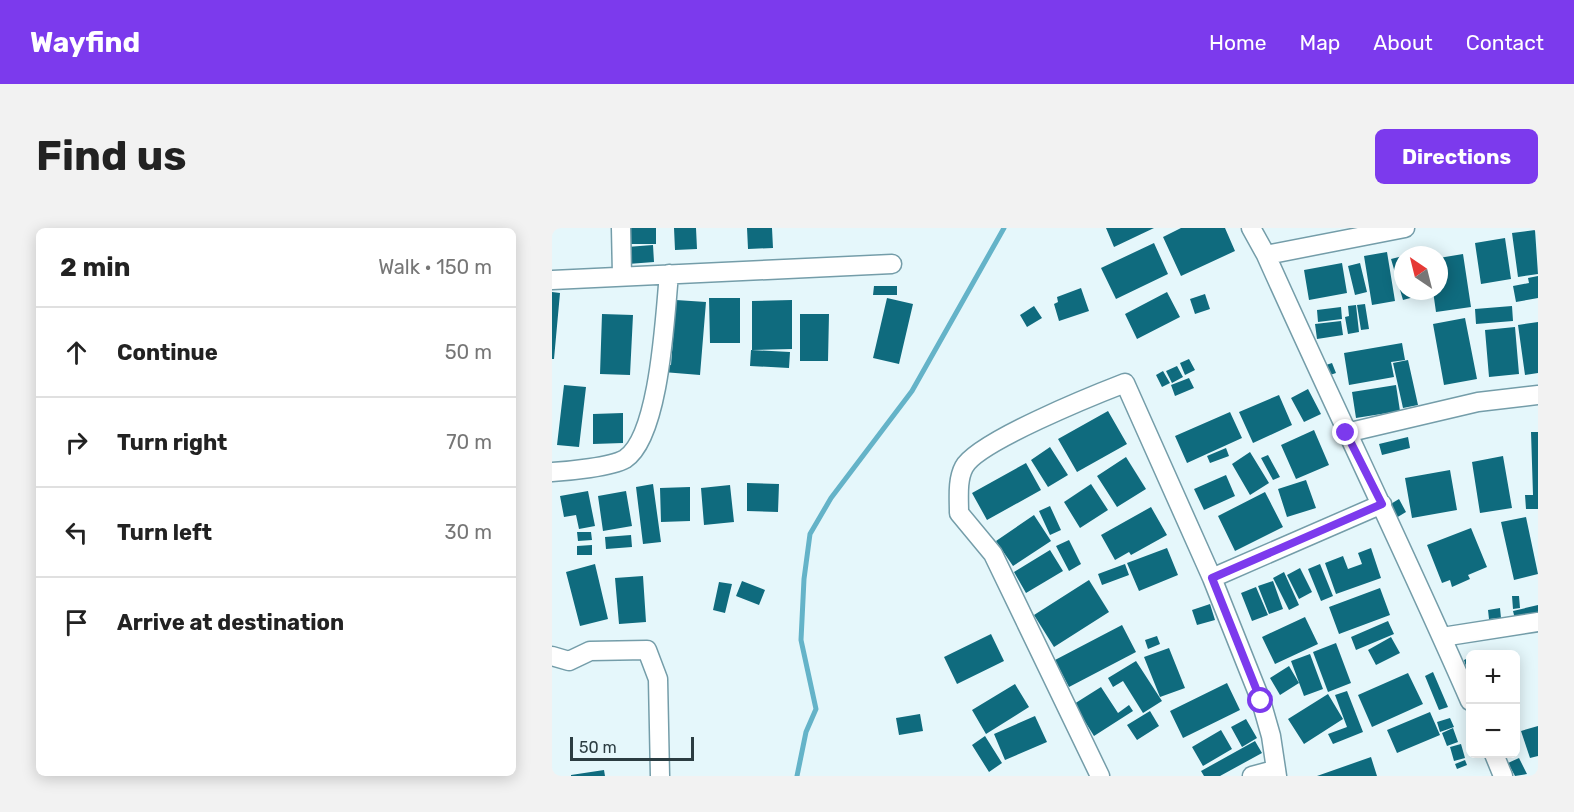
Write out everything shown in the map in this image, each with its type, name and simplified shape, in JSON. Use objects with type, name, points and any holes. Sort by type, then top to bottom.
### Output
[{"type":"street","points":[[621,228],[622,276]]},
{"type":"street","points":[[1251,228],[1266,255],[1346,433],[1382,504],[1466,692]]},
{"type":"street","points":[[1266,255],[1405,228]]},
{"type":"street","points":[[552,280],[892,264]]},
{"type":"street","points":[[552,472],[623,460],[635,450],[659,380],[669,274]]},
{"type":"street","points":[[1100,776],[993,554],[958,513],[963,469],[970,458],[1050,414],[1125,383],[1212,578],[1261,701],[1271,736],[1275,773],[1252,776]]},
{"type":"street","points":[[1346,433],[1478,402],[1538,395]]},
{"type":"street","points":[[1212,578],[1382,504]]},
{"type":"street","points":[[1442,637],[1538,622]]},
{"type":"street","points":[[552,656],[569,662],[590,651],[647,650],[658,679],[660,776]]},
{"type":"street","points":[[1496,758],[1503,776]]},
{"type":"building","points":[[629,228],[656,228],[656,244],[629,244]]},
{"type":"building","points":[[674,228],[696,228],[697,249],[675,250]]},
{"type":"building","points":[[747,228],[772,228],[773,248],[748,249]]},
{"type":"building","points":[[1106,228],[1154,228],[1114,247]]},
{"type":"building","points":[[1181,228],[1225,228],[1235,251],[1181,276],[1163,237]]},
{"type":"building","points":[[1535,230],[1538,274],[1518,277],[1512,233]]},
{"type":"building","points":[[1505,238],[1511,279],[1481,284],[1475,243]]},
{"type":"building","points":[[1154,243],[1168,274],[1116,299],[1101,268]]},
{"type":"building","points":[[653,245],[654,262],[628,264],[627,247]]},
{"type":"building","points":[[1387,252],[1395,301],[1372,305],[1364,256]]},
{"type":"building","points":[[1463,254],[1471,307],[1436,312],[1434,300],[1448,300],[1448,256]]},
{"type":"building","points":[[1342,263],[1347,293],[1309,300],[1304,270]]},
{"type":"building","points":[[1360,263],[1367,292],[1355,295],[1348,266]]},
{"type":"building","points":[[1538,276],[1538,298],[1516,302],[1513,286],[1529,283],[1528,278]]},
{"type":"building","points":[[874,286],[897,286],[897,295],[873,295]]},
{"type":"building","points":[[1081,288],[1089,311],[1059,321],[1054,304],[1058,302],[1057,297]]},
{"type":"building","points":[[552,292],[560,293],[554,359],[552,359]]},
{"type":"building","points":[[1167,292],[1180,317],[1137,339],[1125,314]]},
{"type":"building","points":[[1205,294],[1210,309],[1195,314],[1190,299]]},
{"type":"building","points":[[709,298],[740,298],[740,343],[710,343]]},
{"type":"building","points":[[887,298],[913,304],[899,364],[873,358]]},
{"type":"building","points":[[676,300],[706,302],[700,375],[663,372],[664,364],[671,365]]},
{"type":"building","points":[[792,300],[792,349],[752,350],[752,301]]},
{"type":"building","points":[[1365,304],[1369,329],[1361,330],[1357,305]]},
{"type":"building","points":[[1356,305],[1359,332],[1348,334],[1345,317],[1349,316],[1348,306]]},
{"type":"building","points":[[1034,306],[1042,318],[1027,327],[1020,315]]},
{"type":"building","points":[[1512,306],[1513,321],[1476,324],[1475,309]]},
{"type":"building","points":[[1341,307],[1342,319],[1318,322],[1317,310]]},
{"type":"building","points":[[602,314],[633,315],[630,375],[600,374]]},
{"type":"building","points":[[800,314],[829,314],[828,361],[800,361]]},
{"type":"building","points":[[1465,318],[1477,379],[1444,385],[1433,324]]},
{"type":"building","points":[[1341,321],[1343,335],[1317,339],[1315,324]]},
{"type":"building","points":[[1538,322],[1538,373],[1525,375],[1518,325]]},
{"type":"building","points":[[1515,327],[1519,374],[1489,377],[1485,330]]},
{"type":"building","points":[[1402,343],[1405,360],[1391,362],[1394,377],[1349,385],[1344,353]]},
{"type":"building","points":[[751,350],[790,352],[789,368],[750,366]]},
{"type":"building","points":[[1189,359],[1195,370],[1185,375],[1180,363]]},
{"type":"building","points":[[1408,360],[1418,405],[1403,408],[1393,363]]},
{"type":"building","points":[[1332,363],[1336,373],[1327,376],[1323,366]]},
{"type":"building","points":[[1177,366],[1183,377],[1172,383],[1166,371]]},
{"type":"building","points":[[1163,371],[1170,383],[1162,387],[1156,375]]},
{"type":"building","points":[[1189,378],[1194,388],[1175,396],[1171,385]]},
{"type":"building","points":[[564,385],[586,387],[579,447],[557,445]]},
{"type":"building","points":[[1396,385],[1400,411],[1356,418],[1352,392]]},
{"type":"building","points":[[1308,389],[1321,414],[1304,422],[1291,398]]},
{"type":"building","points":[[1279,395],[1292,425],[1253,443],[1239,412]]},
{"type":"building","points":[[1108,411],[1127,444],[1077,472],[1058,439]]},
{"type":"building","points":[[1230,412],[1242,438],[1187,463],[1175,436]]},
{"type":"building","points":[[623,413],[623,443],[593,444],[593,414]]},
{"type":"building","points":[[1314,430],[1329,465],[1296,479],[1281,445]]},
{"type":"building","points":[[1531,432],[1538,432],[1538,509],[1526,509],[1525,495],[1533,495]]},
{"type":"building","points":[[1408,437],[1410,448],[1382,455],[1379,444]]},
{"type":"building","points":[[1050,447],[1068,475],[1048,487],[1031,460]]},
{"type":"building","points":[[1226,448],[1229,456],[1210,463],[1207,456]]},
{"type":"building","points":[[1250,452],[1269,483],[1250,495],[1232,464]]},
{"type":"building","points":[[1268,455],[1280,477],[1273,480],[1261,458]]},
{"type":"building","points":[[1503,456],[1512,508],[1480,513],[1472,462]]},
{"type":"building","points":[[1126,457],[1146,489],[1117,507],[1097,476]]},
{"type":"building","points":[[1026,463],[1041,490],[987,520],[972,493]]},
{"type":"building","points":[[1450,470],[1457,510],[1412,518],[1405,478]]},
{"type":"building","points":[[1226,475],[1235,496],[1204,510],[1194,489]]},
{"type":"building","points":[[1306,480],[1316,508],[1287,517],[1278,489]]},
{"type":"building","points":[[747,483],[779,484],[778,512],[747,511]]},
{"type":"building","points":[[653,484],[661,542],[643,544],[636,487]]},
{"type":"building","points":[[1091,484],[1108,510],[1080,528],[1064,502]]},
{"type":"building","points":[[730,485],[734,522],[704,525],[701,488]]},
{"type":"building","points":[[690,487],[690,521],[661,522],[660,488]]},
{"type":"building","points":[[588,491],[595,526],[579,529],[576,515],[564,517],[560,496]]},
{"type":"building","points":[[626,491],[632,526],[603,531],[598,496]]},
{"type":"building","points":[[1265,492],[1283,527],[1235,551],[1218,516]]},
{"type":"building","points":[[1399,499],[1406,512],[1396,518],[1389,505]]},
{"type":"building","points":[[1050,506],[1061,530],[1050,535],[1039,511]]},
{"type":"building","points":[[1151,507],[1167,535],[1131,555],[1129,552],[1115,560],[1101,535]]},
{"type":"building","points":[[1034,515],[1051,541],[1013,566],[996,541]]},
{"type":"building","points":[[1526,517],[1538,574],[1514,580],[1501,522]]},
{"type":"building","points":[[1471,528],[1487,567],[1468,575],[1470,579],[1452,587],[1450,580],[1442,583],[1427,545]]},
{"type":"building","points":[[577,532],[591,532],[592,540],[578,541]]},
{"type":"building","points":[[631,535],[632,547],[606,549],[605,537]]},
{"type":"building","points":[[1069,540],[1081,564],[1069,571],[1056,546]]},
{"type":"building","points":[[592,545],[592,555],[577,555],[577,546]]},
{"type":"building","points":[[1167,548],[1178,575],[1139,591],[1127,563]]},
{"type":"building","points":[[1371,548],[1381,578],[1336,594],[1325,563],[1343,556],[1348,569],[1362,564],[1358,553]]},
{"type":"building","points":[[1050,550],[1063,571],[1026,593],[1014,572]]},
{"type":"building","points":[[595,564],[608,619],[580,626],[566,572]]},
{"type":"building","points":[[1125,564],[1129,575],[1102,585],[1098,574]]},
{"type":"building","points":[[1320,564],[1333,596],[1321,601],[1308,569]]},
{"type":"building","points":[[1300,568],[1312,592],[1299,599],[1287,575]]},
{"type":"building","points":[[1284,572],[1299,605],[1289,610],[1273,578]]},
{"type":"building","points":[[643,576],[646,622],[619,624],[615,578]]},
{"type":"building","points":[[1089,580],[1109,612],[1054,647],[1034,615]]},
{"type":"building","points":[[742,581],[765,590],[759,605],[736,596]]},
{"type":"building","points":[[1273,581],[1283,609],[1269,614],[1258,586]]},
{"type":"building","points":[[719,582],[732,584],[725,613],[713,610]]},
{"type":"building","points":[[1256,587],[1268,615],[1252,621],[1241,593]]},
{"type":"building","points":[[1380,588],[1390,615],[1339,634],[1329,607]]},
{"type":"building","points":[[1512,596],[1519,596],[1520,608],[1513,609]]},
{"type":"building","points":[[1210,604],[1215,620],[1197,625],[1192,610]]},
{"type":"building","points":[[1538,605],[1538,614],[1515,619],[1513,611]]},
{"type":"building","points":[[1500,608],[1501,618],[1489,619],[1488,610]]},
{"type":"building","points":[[1305,617],[1318,644],[1275,664],[1262,637]]},
{"type":"building","points":[[1388,621],[1394,634],[1356,650],[1351,637]]},
{"type":"building","points":[[1122,625],[1136,652],[1069,687],[1055,660]]},
{"type":"building","points":[[991,634],[1004,661],[957,684],[944,657]]},
{"type":"building","points":[[1157,636],[1160,644],[1148,649],[1145,640]]},
{"type":"building","points":[[1391,637],[1400,653],[1376,665],[1368,650]]},
{"type":"building","points":[[1336,643],[1351,683],[1328,692],[1313,652]]},
{"type":"building","points":[[1169,648],[1185,688],[1160,697],[1144,657]]},
{"type":"building","points":[[1310,654],[1323,689],[1304,696],[1291,661]]},
{"type":"building","points":[[1136,661],[1162,701],[1143,713],[1123,681],[1113,687],[1108,678]]},
{"type":"building","points":[[1289,666],[1299,683],[1280,695],[1270,678]]},
{"type":"building","points":[[1433,672],[1448,707],[1439,710],[1425,676]]},
{"type":"building","points":[[1408,673],[1423,704],[1372,727],[1358,695]]},
{"type":"building","points":[[1227,683],[1240,710],[1183,738],[1170,711]]},
{"type":"building","points":[[1015,684],[1029,707],[986,734],[972,710]]},
{"type":"building","points":[[1101,687],[1118,713],[1129,705],[1133,711],[1094,736],[1074,704]]},
{"type":"building","points":[[1347,691],[1363,732],[1333,744],[1328,734],[1347,727],[1335,695]]},
{"type":"building","points":[[1328,694],[1343,719],[1304,744],[1288,719]]},
{"type":"building","points":[[1150,711],[1159,726],[1137,740],[1127,725]]},
{"type":"building","points":[[1430,712],[1440,735],[1397,753],[1387,730]]},
{"type":"building","points":[[920,714],[923,731],[899,735],[896,718]]},
{"type":"building","points":[[1035,716],[1047,742],[1005,760],[994,734]]},
{"type":"building","points":[[1450,718],[1454,727],[1440,732],[1437,722]]},
{"type":"building","points":[[1246,719],[1257,738],[1242,747],[1231,727]]},
{"type":"building","points":[[1538,726],[1538,756],[1530,758],[1521,731]]},
{"type":"building","points":[[1453,728],[1458,742],[1447,746],[1442,733]]},
{"type":"building","points":[[1221,730],[1232,749],[1203,766],[1192,747]]},
{"type":"building","points":[[985,736],[1002,763],[989,772],[972,745]]},
{"type":"building","points":[[1255,741],[1262,753],[1220,776],[1204,776],[1201,771]]},
{"type":"building","points":[[1461,744],[1465,758],[1454,761],[1450,747]]},
{"type":"building","points":[[1371,757],[1377,776],[1317,776]]},
{"type":"building","points":[[1519,758],[1527,774],[1515,776],[1508,763]]},
{"type":"building","points":[[1465,760],[1467,765],[1457,769],[1455,764]]},
{"type":"building","points":[[604,770],[605,776],[571,776],[571,775]]},
{"type":"waterway","points":[[797,776],[806,732],[816,709],[801,640],[804,579],[810,534],[831,498],[912,391],[1004,228]]},
{"type":"route","points":[[1261,701],[1212,578],[1382,504],[1346,433]]}]
